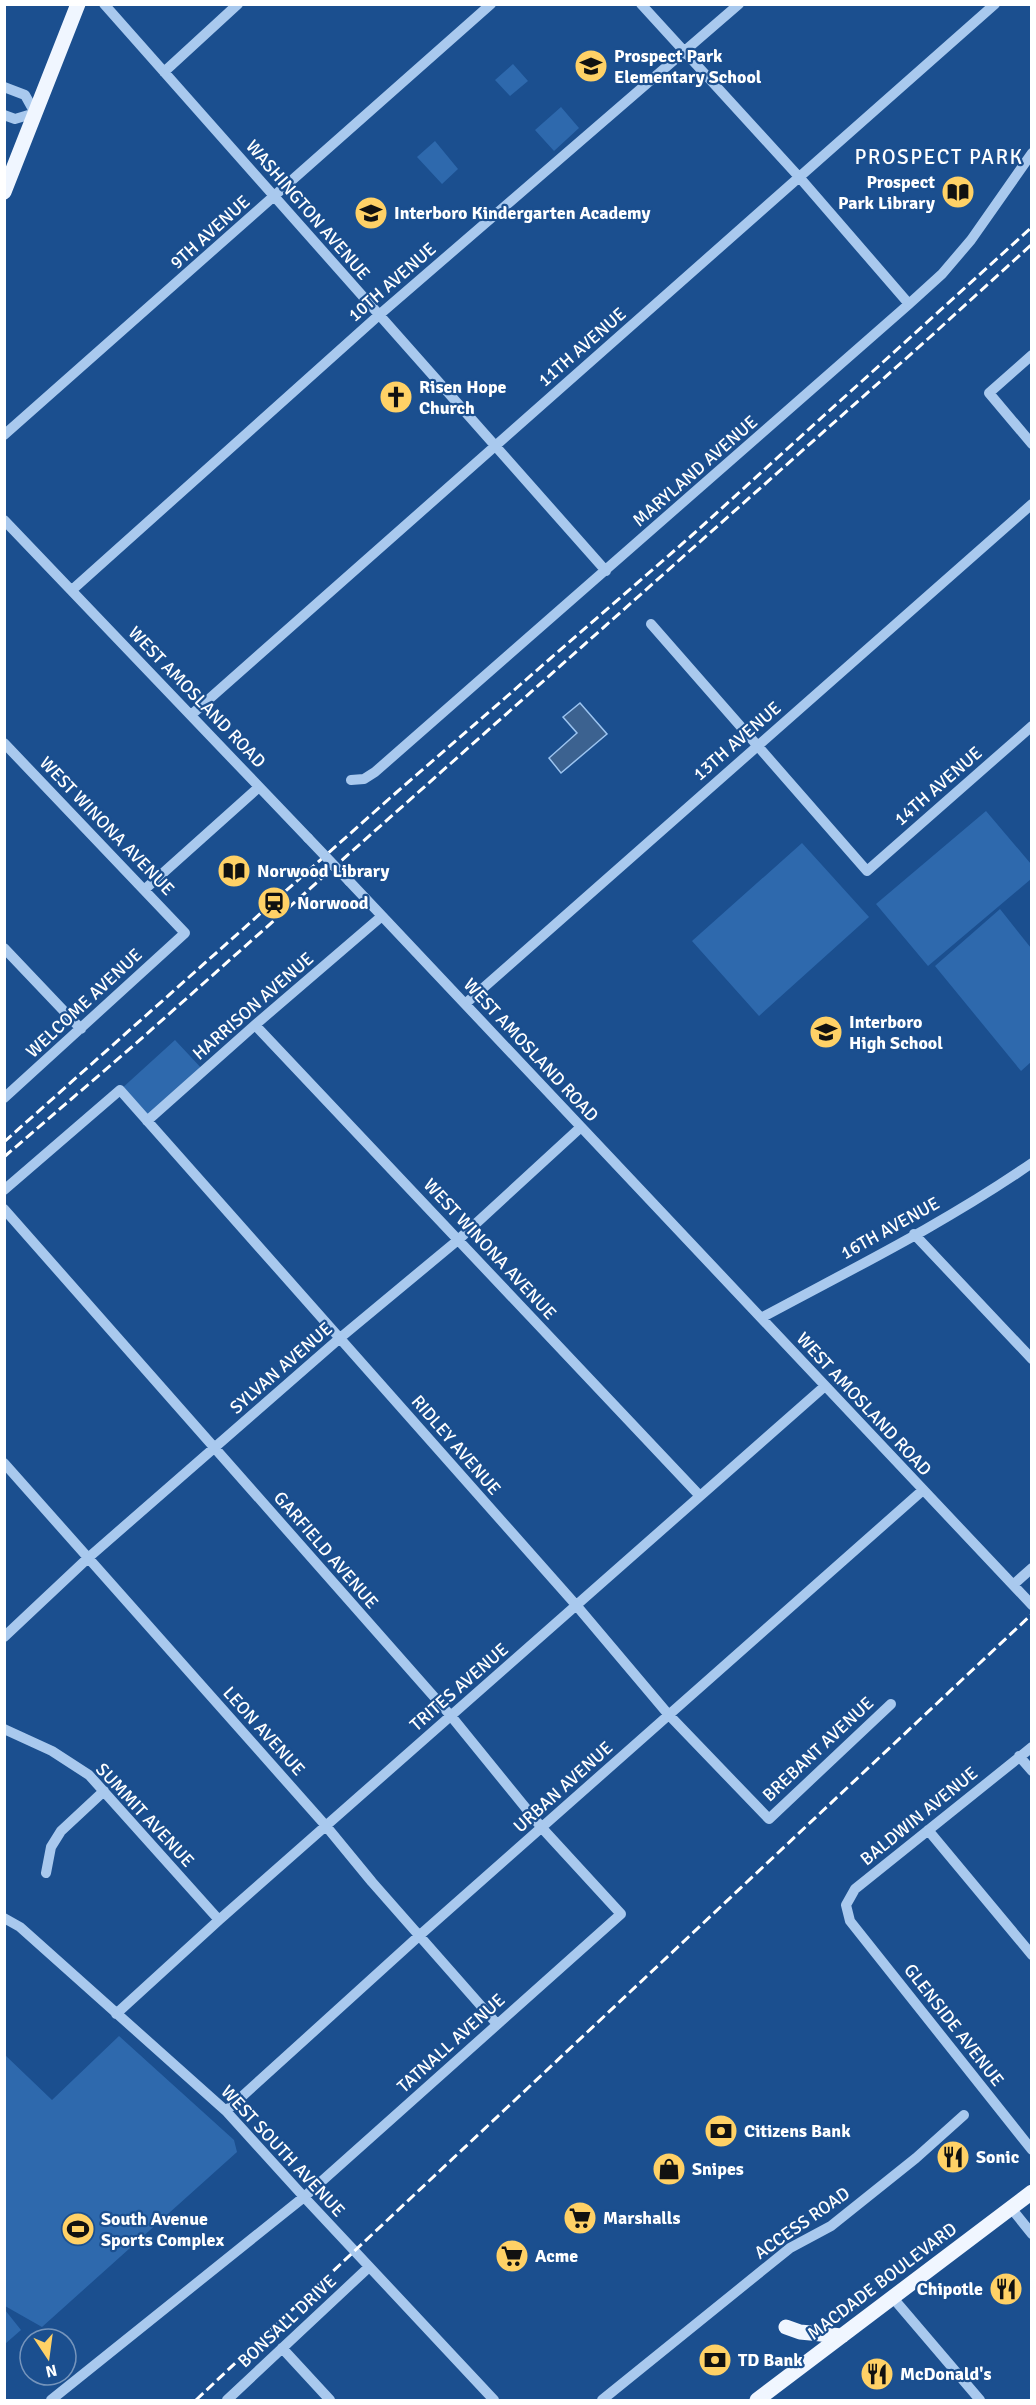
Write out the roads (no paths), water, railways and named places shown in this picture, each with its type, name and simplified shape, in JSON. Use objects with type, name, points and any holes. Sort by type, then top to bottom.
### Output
[{"type":"main road","points":[[4,192],[78,4]]},
{"type":"main road","name":"MACDADE BOULEVARD","points":[[757,2400],[1032,2192]]},
{"type":"main road","points":[[786,2327],[800,2332],[842,2336]]},
{"type":"street","name":"WASHINGTON AVENUE","points":[[104,4],[606,571]]},
{"type":"street","points":[[164,72],[238,4]]},
{"type":"street","name":"9TH AVENUE","points":[[4,435],[491,4]]},
{"type":"street","points":[[641,4],[800,178],[909,304]]},
{"type":"street","name":"10TH AVENUE","points":[[72,590],[379,315],[739,4]]},
{"type":"street","name":"11TH AVENUE","points":[[191,715],[995,4]]},
{"type":"street","points":[[4,87],[25,95],[35,113],[15,119],[4,115]]},
{"type":"street","name":"MARYLAND AVENUE","points":[[351,780],[364,779],[375,772],[942,274],[971,240],[1032,153]]},
{"type":"street","points":[[1032,355],[989,393],[1032,444]]},
{"type":"street","name":"13TH AVENUE","points":[[465,1004],[1032,504]]},
{"type":"street","name":"WEST AMOSLAND ROAD","points":[[4,520],[349,881],[1032,1605]]},
{"type":"street","points":[[651,624],[758,746]]},
{"type":"street","name":"14TH AVENUE","points":[[758,746],[867,871],[1032,726]]},
{"type":"street","name":"WEST WINONA AVENUE","points":[[4,742],[185,933]]},
{"type":"street","points":[[144,890],[259,787]]},
{"type":"street","name":"HARRISON AVENUE","points":[[147,1121],[382,916]]},
{"type":"street","name":"WELCOME AVENUE","points":[[4,1098],[185,933]]},
{"type":"street","points":[[4,948],[81,1029]]},
{"type":"street","name":"WEST WINONA AVENUE","points":[[255,1025],[700,1496]]},
{"type":"street","name":"RIDLEY AVENUE","points":[[4,1190],[120,1090],[576,1605],[668,1714],[769,1819]]},
{"type":"street","name":"SYLVAN AVENUE","points":[[4,1637],[88,1557],[340,1338],[458,1240],[581,1127]]},
{"type":"street","name":"16TH AVENUE","points":[[761,1318],[914,1234],[1004,1182],[1032,1163]]},
{"type":"street","name":"GARFIELD AVENUE","points":[[4,1209],[451,1716],[542,1828],[621,1914]]},
{"type":"street","points":[[914,1234],[1032,1359]]},
{"type":"street","name":"TRITES AVENUE","points":[[116,2014],[219,1920],[825,1386]]},
{"type":"street","name":"LEON AVENUE","points":[[4,1463],[327,1826],[372,1882],[497,2024]]},
{"type":"street","name":"URBAN AVENUE","points":[[226,2111],[668,1714],[923,1490]]},
{"type":"street","points":[[1013,1585],[1032,1568]]},
{"type":"street","name":"BREBANT AVENUE","points":[[769,1819],[891,1704]]},
{"type":"street","name":"SUMMIT AVENUE","points":[[4,1730],[71,1762],[89,1775],[219,1920]]},
{"type":"street","name":"BALDWIN AVENUE","points":[[850,1921],[846,1905],[855,1889],[1032,1747]]},
{"type":"street","points":[[1019,1756],[1032,1771]]},
{"type":"street","points":[[46,1873],[51,1847],[62,1831],[104,1791]]},
{"type":"street","points":[[928,1830],[1032,1956]]},
{"type":"street","name":"TATNALL AVENUE","points":[[51,2400],[304,2197],[621,1914]]},
{"type":"street","name":"WEST SOUTH AVENUE","points":[[4,1918],[20,1927],[226,2111],[494,2400]]},
{"type":"street","name":"GLENSIDE AVENUE","points":[[850,1921],[1032,2150]]},
{"type":"street","name":"ACCESS ROAD","points":[[602,2400],[790,2248],[838,2220],[916,2158],[964,2115]]},
{"type":"street","points":[[1011,2208],[1032,2234]]},
{"type":"street","name":"BONSALL DRIVE","points":[[227,2400],[369,2267]]},
{"type":"street","points":[[893,2298],[980,2400]]},
{"type":"street","points":[[282,2348],[330,2400]]},
{"type":"railway","points":[[4,1142],[390,798],[690,537],[1032,227]]},
{"type":"railway","points":[[4,1157],[133,1046],[1032,244]]},
{"type":"railway","points":[[196,2400],[1032,1614]]},
{"type":"place","name":"Prospect Park Elementary School","points":[[591,66]]},
{"type":"place","name":"Prospect Park Library","points":[[958,192]]},
{"type":"place","name":"Interboro Kindergarten Academy","points":[[371,213]]},
{"type":"place","name":"Risen Hope Church","points":[[396,397]]},
{"type":"place","name":"Norwood Library","points":[[234,871]]},
{"type":"place","name":"Norwood","points":[[274,903]]},
{"type":"place","name":"Interboro High School","points":[[826,1032]]},
{"type":"place","name":"Citizens Bank","points":[[721,2131]]},
{"type":"place","name":"Sonic","points":[[953,2157]]},
{"type":"place","name":"Snipes","points":[[669,2169]]},
{"type":"place","name":"Marshalls","points":[[580,2218]]},
{"type":"place","name":"South Avenue Sports Complex","points":[[78,2229]]},
{"type":"place","name":"Acme","points":[[512,2256]]},
{"type":"place","name":"Chipotle","points":[[1006,2289]]},
{"type":"place","name":"TD Bank","points":[[715,2360]]},
{"type":"place","name":"McDonald's","points":[[877,2374]]},
{"type":"district","name":"PROSPECT PARK","points":[[939,157]]}]
